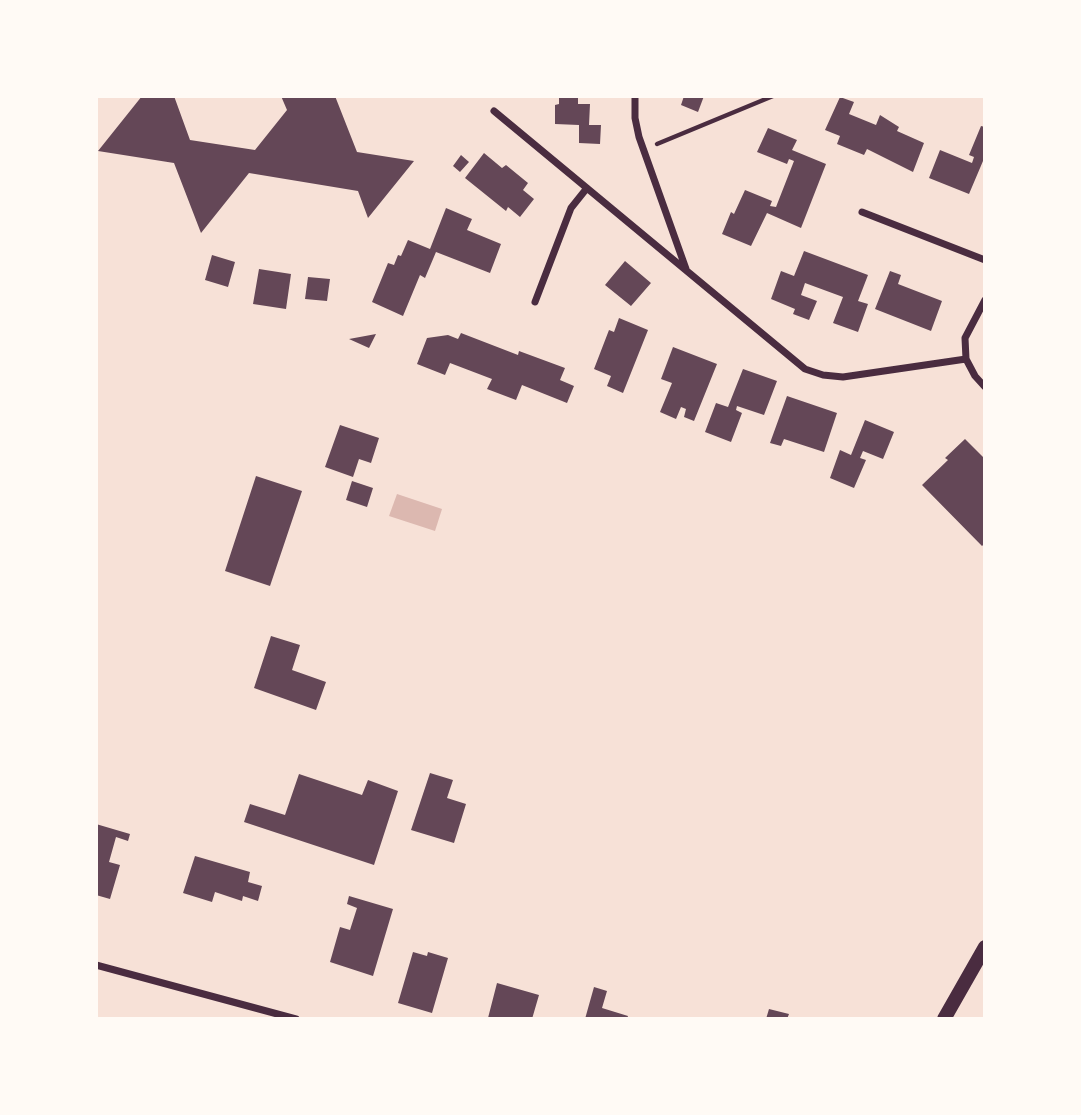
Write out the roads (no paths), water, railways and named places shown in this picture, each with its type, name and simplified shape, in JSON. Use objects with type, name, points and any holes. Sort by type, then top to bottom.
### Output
[{"type":"main road","points":[[944,1019],[985,947]]},
{"type":"street","points":[[635,96],[635,118],[643,149],[687,271]]},
{"type":"street","points":[[494,111],[804,369],[823,375],[844,377],[966,359]]},
{"type":"street","points":[[535,302],[571,208],[587,188]]},
{"type":"street","points":[[862,212],[985,260]]},
{"type":"street","points":[[985,300],[965,338],[966,359],[985,387]]},
{"type":"street","points":[[96,965],[296,1019]]}]
